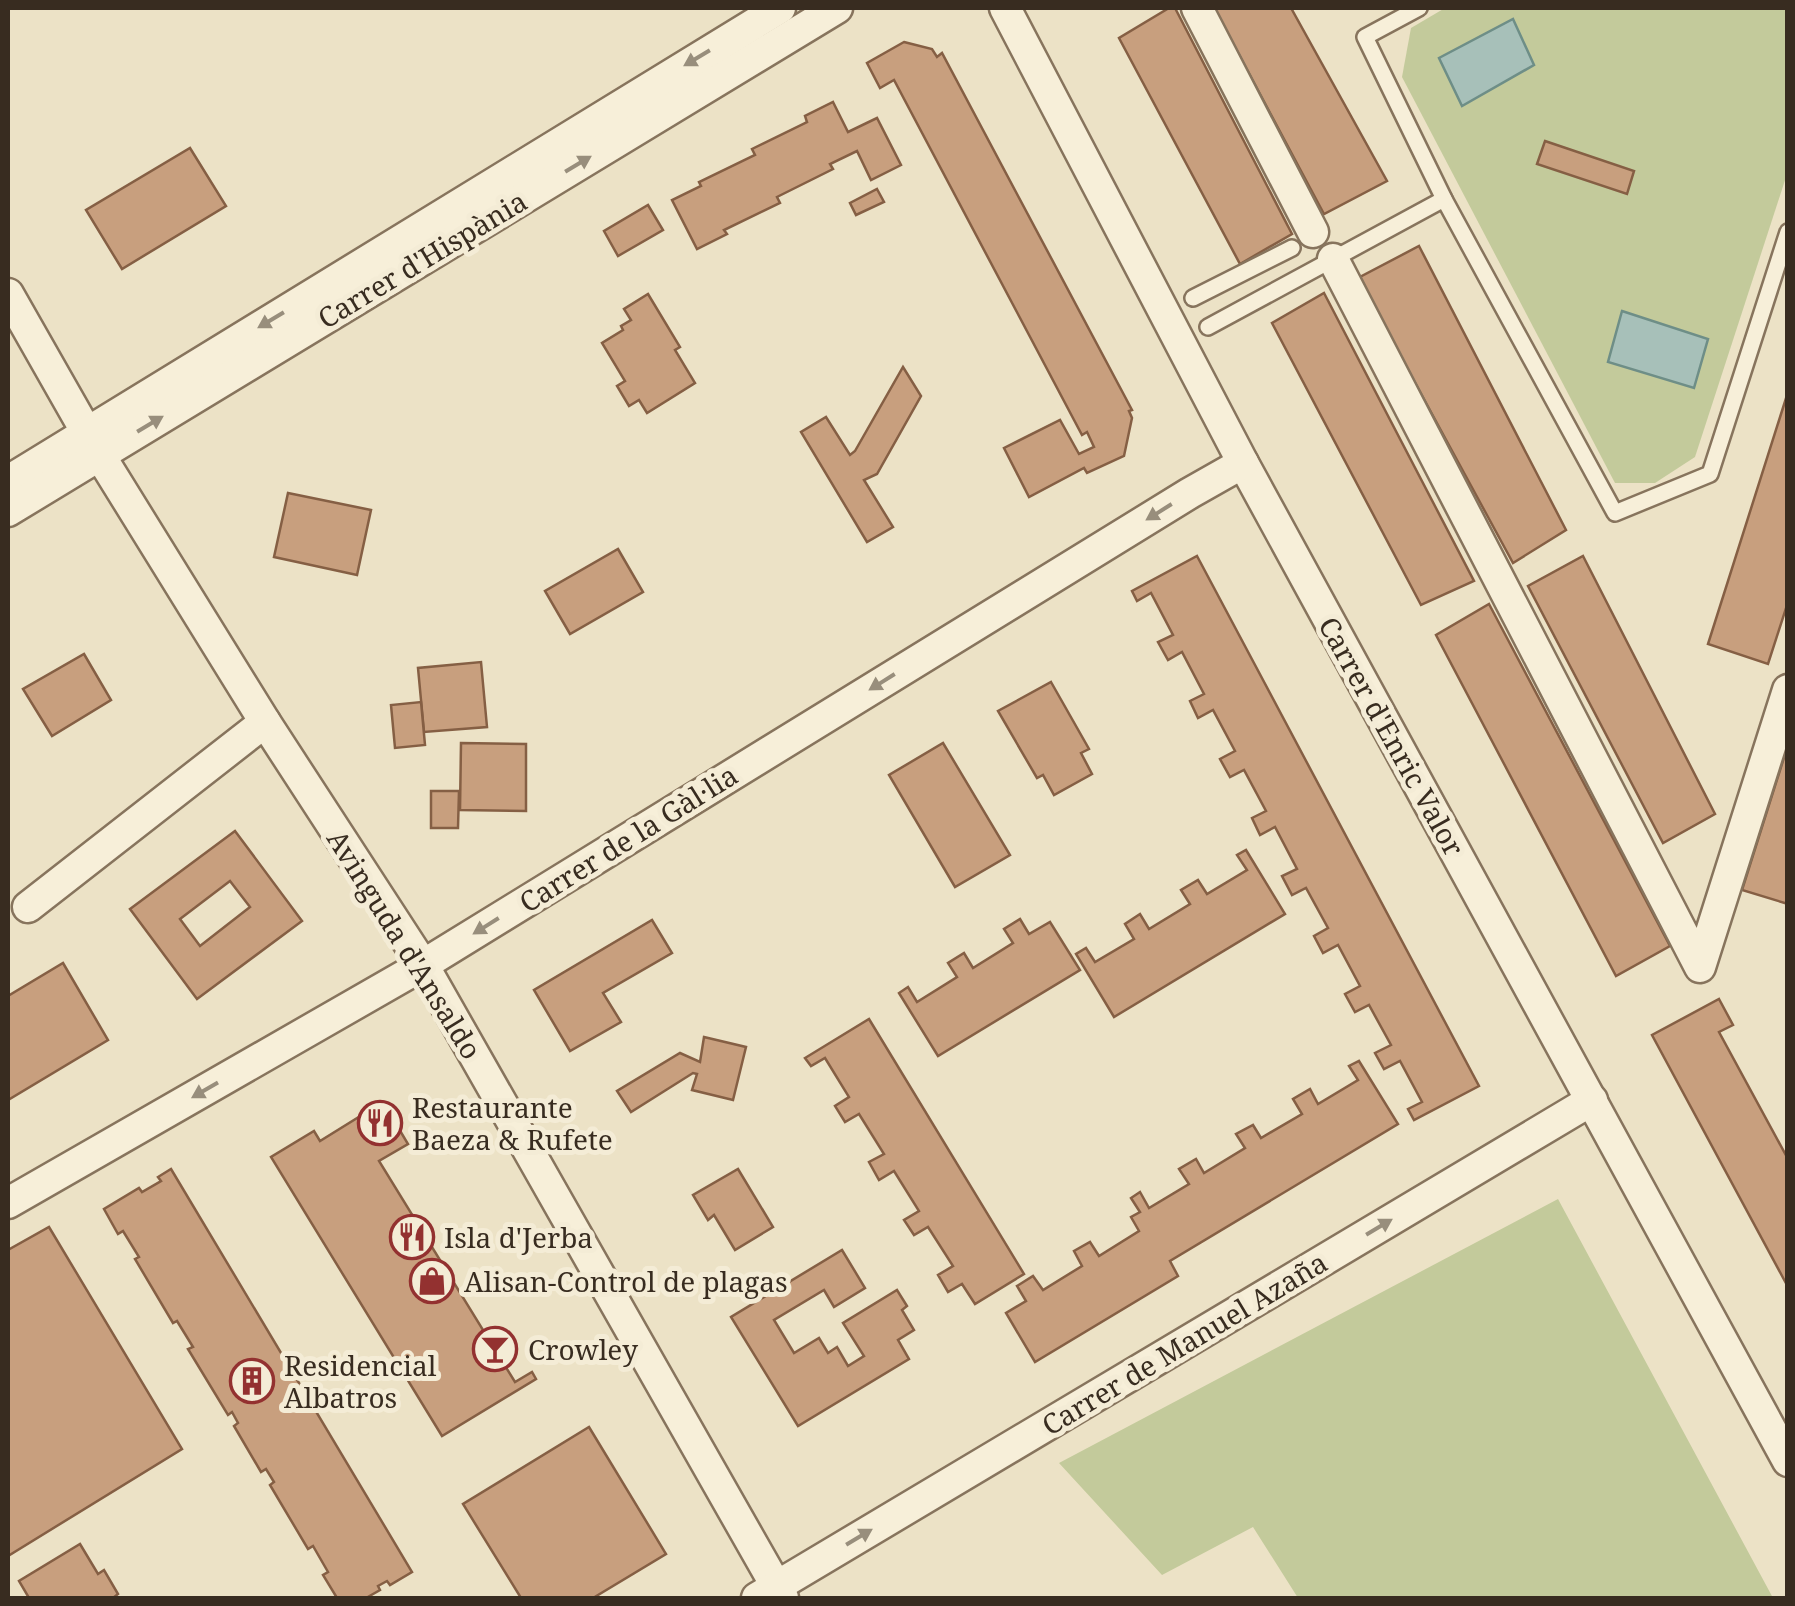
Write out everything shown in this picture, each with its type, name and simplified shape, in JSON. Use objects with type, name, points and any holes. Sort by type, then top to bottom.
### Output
[{"type":"street","name":"Carrer d'Hispània","points":[[8,511],[93,444],[780,8]]},
{"type":"street","name":"Carrer d'Hispània","points":[[8,481],[93,444],[837,8]]},
{"type":"street","name":"Carrer d'Enric Valor","points":[[1005,8],[1243,463],[1788,1460]]},
{"type":"street","points":[[1197,8],[1302,240]]},
{"type":"street","points":[[1333,259],[1700,967],[1788,690]]},
{"type":"street","name":"Avinguda d'Ansaldo","points":[[8,294],[93,444],[265,722],[424,964],[772,1595]]},
{"type":"street","name":"Carrer de la Gàl·lia","points":[[8,1203],[424,964],[1243,463]]},
{"type":"street","points":[[28,908],[265,722]]},
{"type":"street","name":"Carrer de Manuel Azaña","points":[[772,1595],[1592,1100]]},
{"type":"lane","points":[[1419,8],[1365,38],[1444,200],[1615,513],[1710,474],[1788,232]]},
{"type":"lane","points":[[1208,327],[1444,200]]},
{"type":"lane","points":[[1193,298],[1302,240]]},
{"type":"green space","points":[[1445,8],[1787,8],[1787,174],[1695,457],[1655,483],[1615,483],[1402,77],[1411,28]]},
{"type":"green space","points":[[1558,1199],[1773,1598],[1298,1598],[1253,1527],[1162,1575],[1059,1463]]},
{"type":"water","points":[[1513,19],[1534,65],[1462,106],[1439,58]]},
{"type":"water","points":[[1622,311],[1708,339],[1694,388],[1608,362]]},
{"type":"building","points":[[1175,8],[1292,234],[1240,264],[1119,38]]},
{"type":"building","points":[[1214,8],[1291,8],[1387,181],[1324,214]]},
{"type":"building","points":[[904,42],[932,49],[937,57],[942,53],[1132,410],[1124,456],[1087,473],[1084,468],[1029,497],[1004,448],[1060,420],[1079,454],[1094,447],[1087,432],[1082,435],[894,80],[880,88],[867,63]]},
{"type":"building","points":[[833,102],[848,132],[877,118],[901,165],[871,180],[857,151],[830,164],[833,169],[777,197],[780,203],[724,230],[727,234],[697,249],[672,200],[755,155],[752,149],[807,122],[805,116]]},
{"type":"building","points":[[1545,141],[1634,171],[1627,194],[1537,164]]},
{"type":"building","points":[[190,148],[226,206],[122,269],[86,210]]},
{"type":"building","points":[[877,189],[884,202],[856,215],[850,203]]},
{"type":"building","points":[[648,205],[663,230],[618,256],[604,231]]},
{"type":"building","points":[[1419,246],[1566,530],[1513,563],[1358,278]]},
{"type":"building","points":[[1324,293],[1474,581],[1421,605],[1272,323]]},
{"type":"building","points":[[648,294],[680,347],[675,350],[695,383],[647,413],[639,400],[629,406],[617,386],[625,381],[602,343],[631,320],[624,309]]},
{"type":"building","points":[[903,367],[921,396],[877,474],[864,480],[893,527],[867,542],[801,432],[826,417],[850,455]]},
{"type":"building","points":[[1788,392],[1788,602],[1768,664],[1708,644]]},
{"type":"building","points":[[288,493],[371,510],[357,575],[274,557]]},
{"type":"building","points":[[618,549],[643,592],[570,634],[545,591]]},
{"type":"building","points":[[1197,556],[1479,1086],[1414,1120],[1408,1109],[1422,1102],[1400,1061],[1384,1069],[1375,1053],[1391,1045],[1369,1005],[1355,1012],[1345,994],[1360,986],[1338,945],[1323,953],[1314,936],[1328,928],[1306,888],[1292,895],[1282,876],[1297,869],[1275,827],[1260,835],[1252,818],[1266,811],[1244,770],[1230,777],[1220,759],[1235,751],[1213,710],[1198,718],[1190,701],[1204,694],[1182,652],[1168,660],[1158,642],[1173,635],[1151,593],[1137,601],[1132,591]]},
{"type":"building","points":[[1583,556],[1715,814],[1663,843],[1528,586]]},
{"type":"building","points":[[1489,604],[1670,946],[1616,976],[1436,635]]},
{"type":"building","points":[[84,654],[111,700],[52,736],[23,689]]},
{"type":"building","points":[[481,662],[487,727],[424,732],[418,668]]},
{"type":"building","points":[[1051,682],[1089,749],[1081,753],[1092,774],[1054,795],[1043,775],[1037,778],[998,711]]},
{"type":"building","points":[[421,702],[425,745],[395,748],[391,705]]},
{"type":"building","points":[[461,743],[526,744],[526,811],[460,810]]},
{"type":"building","points":[[943,743],[1010,855],[955,887],[889,775]]},
{"type":"building","points":[[1788,745],[1788,904],[1742,890]]},
{"type":"building","points":[[431,791],[459,791],[458,828],[431,828]]},
{"type":"building","points":[[235,831],[302,921],[197,999],[130,909]],"holes":[[[230,881],[250,907],[200,946],[180,919]]]},
{"type":"building","points":[[1246,850],[1285,914],[1114,1017],[1076,954],[1086,948],[1095,962],[1134,939],[1125,924],[1140,914],[1149,929],[1190,904],[1181,890],[1198,880],[1207,894],[1247,870],[1237,855]]},
{"type":"building","points":[[1020,919],[1029,934],[1050,922],[1080,970],[938,1056],[899,993],[908,987],[917,1002],[957,977],[948,963],[964,953],[973,968],[1013,943],[1004,929]]},
{"type":"building","points":[[652,920],[672,953],[603,993],[621,1022],[570,1051],[534,990]]},
{"type":"building","points":[[63,963],[108,1040],[8,1100],[8,996]]},
{"type":"building","points":[[1719,999],[1733,1025],[1719,1032],[1788,1159],[1788,1287],[1652,1035]]},
{"type":"building","points":[[869,1019],[1024,1274],[975,1304],[962,1284],[948,1292],[938,1275],[953,1266],[928,1227],[914,1235],[904,1220],[919,1211],[894,1171],[879,1180],[869,1162],[884,1154],[859,1114],[845,1122],[835,1106],[849,1097],[825,1058],[811,1066],[805,1058]]},
{"type":"building","points":[[704,1037],[746,1047],[733,1100],[692,1090],[697,1074],[693,1073],[631,1112],[617,1091],[680,1053],[700,1062]]},
{"type":"building","points":[[1359,1061],[1398,1124],[1170,1261],[1178,1276],[1035,1362],[1006,1313],[1026,1301],[1017,1286],[1033,1276],[1043,1290],[1082,1266],[1074,1251],[1090,1242],[1099,1256],[1139,1231],[1131,1217],[1140,1212],[1131,1198],[1140,1192],[1149,1208],[1189,1184],[1179,1169],[1196,1159],[1204,1173],[1245,1148],[1236,1134],[1253,1125],[1261,1138],[1302,1114],[1293,1099],[1310,1089],[1318,1104],[1358,1080],[1349,1066]]},
{"type":"building","points":[[383,1102],[408,1144],[379,1161],[515,1382],[532,1372],[536,1379],[442,1436],[271,1157],[314,1131],[320,1141]]},
{"type":"building","name":"Residencial Albatros","points":[[171,1169],[412,1572],[390,1585],[387,1581],[378,1586],[380,1590],[366,1598],[337,1598],[323,1575],[328,1572],[313,1546],[308,1549],[270,1485],[274,1482],[266,1469],[261,1472],[234,1426],[238,1423],[232,1412],[228,1415],[188,1349],[193,1347],[177,1321],[173,1323],[135,1259],[139,1257],[123,1231],[118,1234],[104,1209],[139,1188],[142,1192],[161,1181],[158,1177]]},
{"type":"building","points":[[738,1169],[773,1227],[735,1250],[714,1215],[708,1220],[693,1195]]},
{"type":"building","points":[[49,1227],[182,1449],[8,1556],[8,1250]]},
{"type":"building","points":[[842,1250],[865,1288],[834,1307],[824,1290],[774,1320],[794,1353],[819,1338],[828,1353],[837,1347],[848,1366],[864,1356],[843,1323],[897,1290],[907,1306],[902,1310],[914,1330],[898,1340],[909,1359],[798,1426],[731,1317]]},
{"type":"building","points":[[589,1427],[666,1554],[593,1598],[521,1598],[463,1504]]},
{"type":"building","points":[[80,1544],[98,1574],[104,1570],[118,1594],[113,1598],[29,1598],[19,1581]]},
{"type":"place","name":"Restaurante Baeza & Rufete","points":[[380,1123]]},
{"type":"place","name":"Isla d'Jerba","points":[[412,1237]]},
{"type":"place","name":"Alisan-Control de plagas","points":[[432,1281]]},
{"type":"place","name":"Crowley","points":[[495,1349]]},
{"type":"place","name":"Residencial Albatros","points":[[252,1381]]}]
